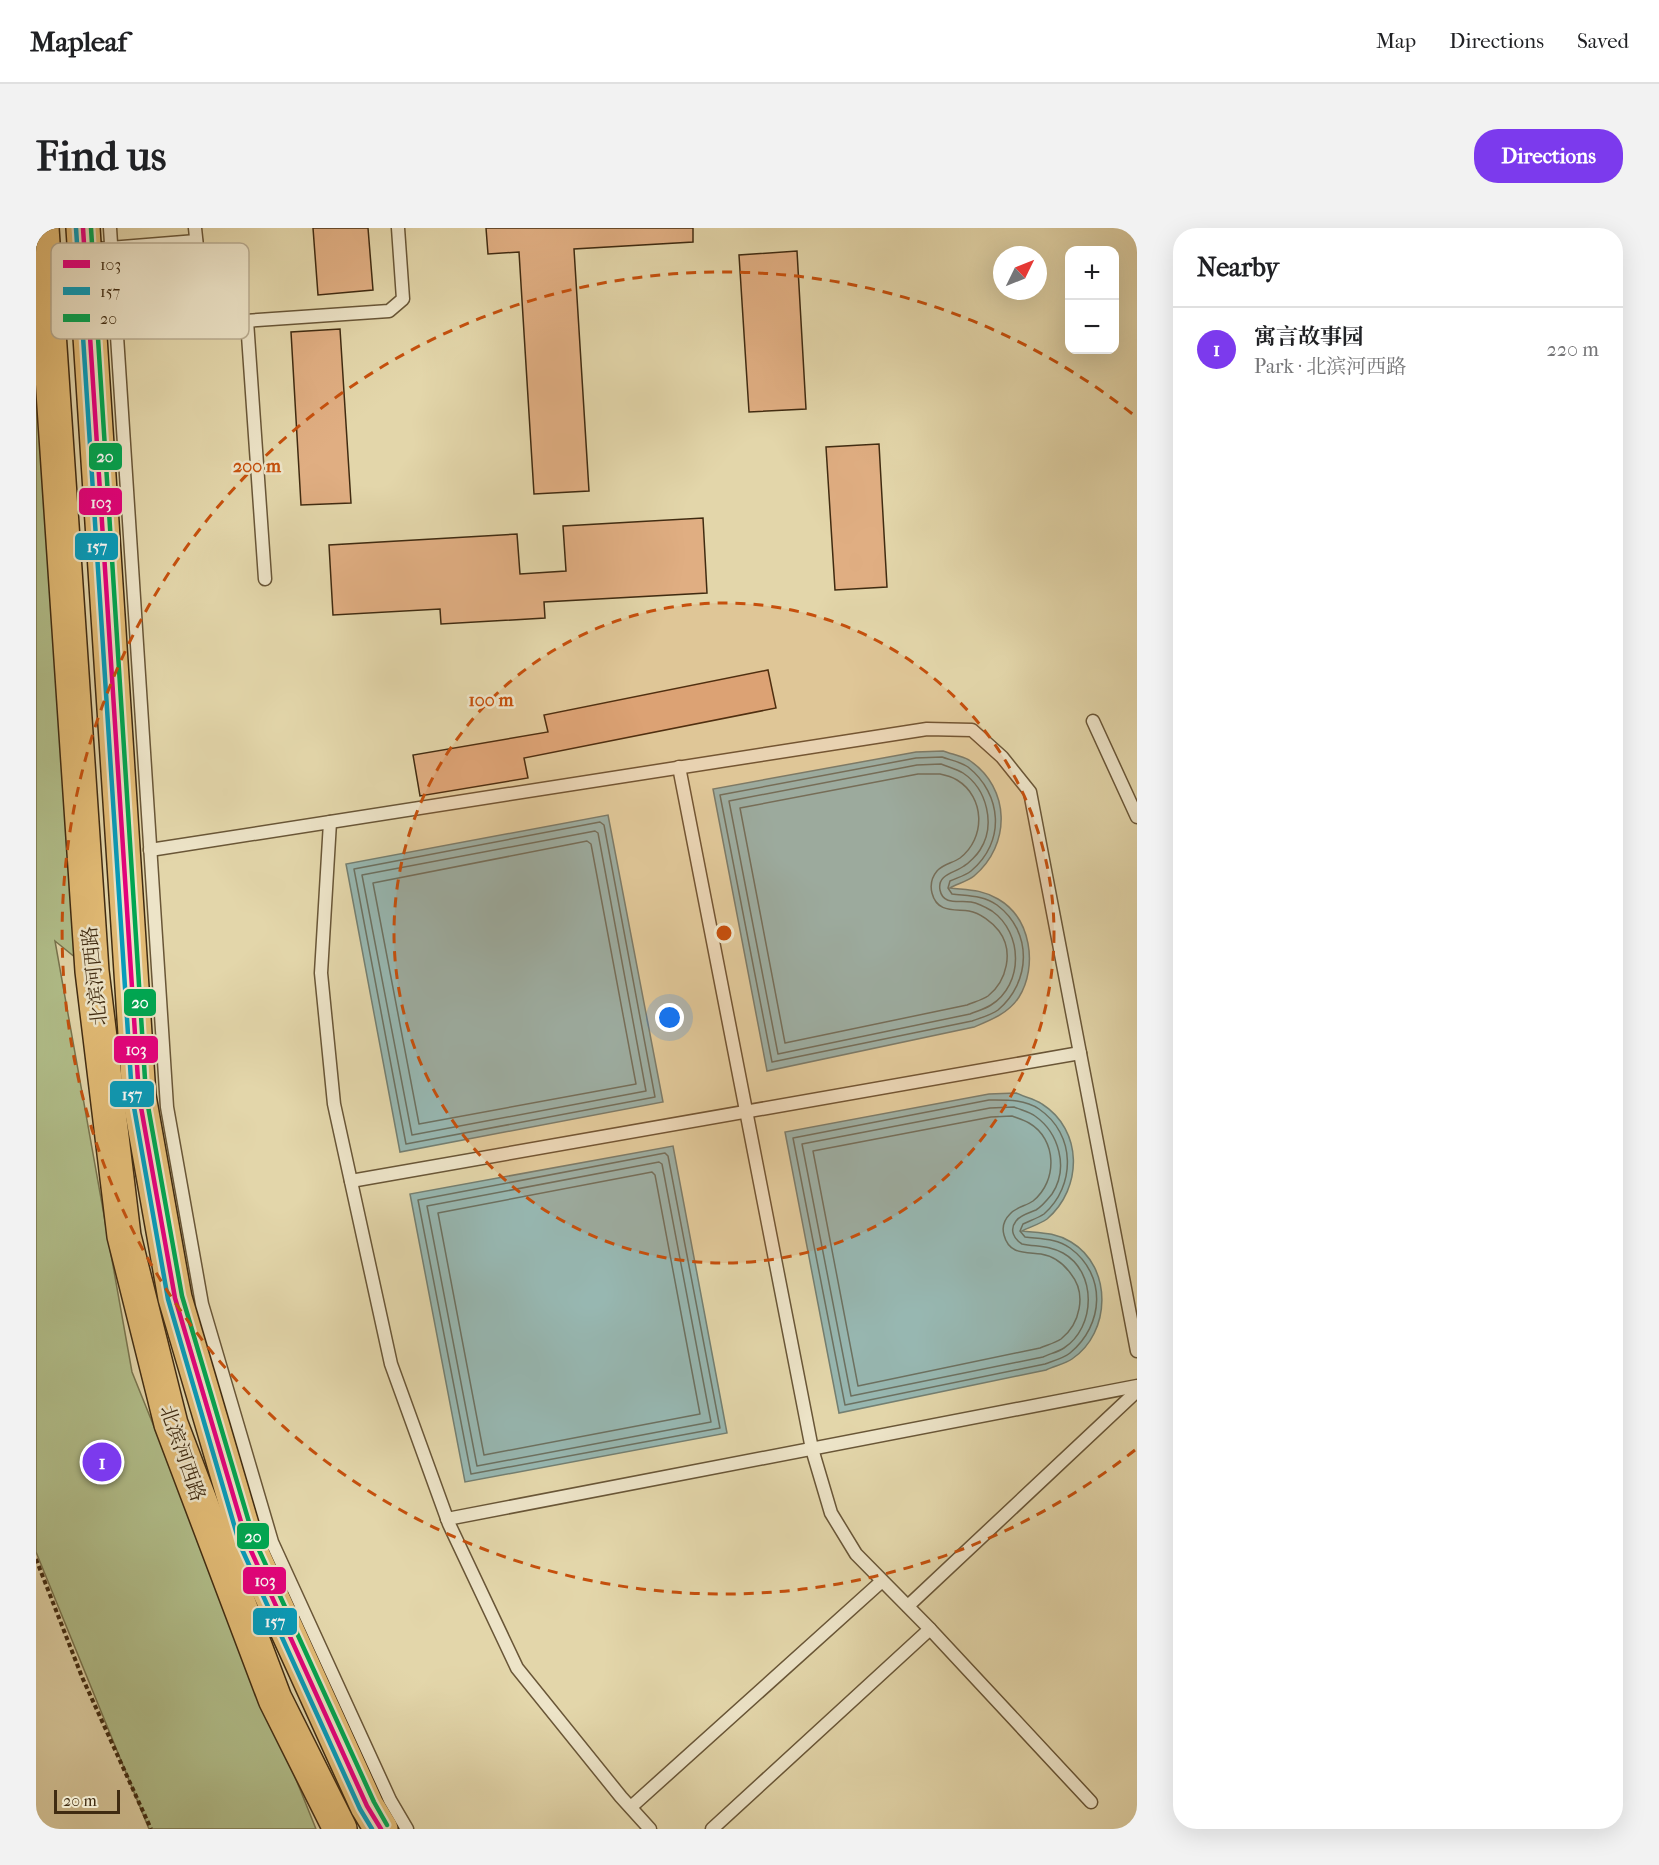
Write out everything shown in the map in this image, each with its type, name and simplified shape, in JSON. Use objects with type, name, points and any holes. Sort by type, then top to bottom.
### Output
[{"type":"main road","name":"北滨河西路","points":[[42,228],[92,971],[124,1236],[171,1424],[275,1699],[340,1829]]},
{"type":"main road","name":"北滨河西路","points":[[98,339],[140,1096],[175,1298],[247,1542],[367,1806],[381,1829]]},
{"type":"lane","points":[[93,242],[110,228]]},
{"type":"lane","points":[[93,242],[196,241],[195,228]]},
{"type":"lane","points":[[249,321],[389,311],[403,299],[398,228]]},
{"type":"lane","points":[[102,339],[150,850],[167,1107],[202,1304],[272,1542],[390,1800],[407,1829]]},
{"type":"lane","points":[[248,339],[266,579]]},
{"type":"lane","points":[[1093,721],[1137,817]]},
{"type":"lane","points":[[150,850],[927,729],[972,730],[1002,758],[1030,792],[1137,1351]]},
{"type":"lane","points":[[679,767],[812,1449],[831,1513],[856,1554],[930,1629],[1091,1802]]},
{"type":"lane","points":[[330,822],[321,973],[334,1104],[391,1364],[447,1519],[517,1668],[650,1829]]},
{"type":"lane","points":[[351,1181],[1080,1053]]},
{"type":"lane","points":[[447,1519],[1137,1386]]},
{"type":"lane","points":[[908,1606],[1137,1391]]},
{"type":"lane","points":[[631,1807],[882,1581]]},
{"type":"lane","points":[[712,1829],[930,1629]]},
{"type":"path","points":[[36,1559],[82,1677],[151,1829]]},
{"type":"green space","points":[[36,228],[92,971],[55,941],[132,1372],[316,1829],[149,1829],[36,1552]]},
{"type":"water","points":[[943,751],[969,760],[983,772],[993,786],[999,801],[1000,833],[995,849],[974,876],[950,888],[986,893],[1009,907],[1018,918],[1028,943],[1029,957],[1025,985],[1019,997],[1005,1012],[974,1027],[767,1071],[713,789],[916,752]]},
{"type":"water","points":[[608,815],[663,1102],[400,1152],[346,864]]},
{"type":"water","points":[[1016,1093],[1039,1102],[1055,1115],[1065,1129],[1071,1144],[1073,1160],[1072,1176],[1059,1206],[1047,1219],[1022,1231],[1059,1236],[1085,1253],[1100,1283],[1102,1300],[1100,1317],[1094,1333],[1085,1348],[1072,1359],[1046,1370],[839,1413],[785,1132],[989,1094]]},
{"type":"water","points":[[673,1146],[727,1433],[465,1482],[410,1194]]},
{"type":"building","points":[[313,228],[368,228],[373,290],[318,295]]},
{"type":"building","points":[[486,228],[693,228],[693,242],[574,249],[589,491],[534,494],[519,252],[488,254]]},
{"type":"building","points":[[797,251],[806,409],[749,412],[739,255]]},
{"type":"building","points":[[340,329],[351,503],[301,505],[291,332]]},
{"type":"building","points":[[879,444],[887,587],[835,590],[826,447]]},
{"type":"building","points":[[703,518],[707,593],[544,602],[545,618],[441,624],[440,609],[333,615],[329,545],[517,534],[520,574],[566,571],[563,526]]},
{"type":"building","points":[[768,670],[776,708],[524,758],[528,778],[420,796],[413,755],[548,732],[544,715]]},
{"type":"transit line","name":"157","points":[[76,228],[77,243]]},
{"type":"transit line","name":"103","points":[[83,228],[84,243]]},
{"type":"transit line","name":"20","points":[[91,228],[92,243]]},
{"type":"transit line","name":"157","points":[[83,339],[132,1096],[168,1299],[240,1545],[360,1809],[372,1829]]},
{"type":"transit line","name":"103","points":[[90,339],[139,1096],[175,1298],[247,1542],[367,1806],[381,1829]]},
{"type":"transit line","name":"20","points":[[98,339],[146,1095],[182,1296],[254,1539],[374,1802],[387,1825]]},
{"type":"place","name":"寓言故事园","points":[[102,1462]]}]
